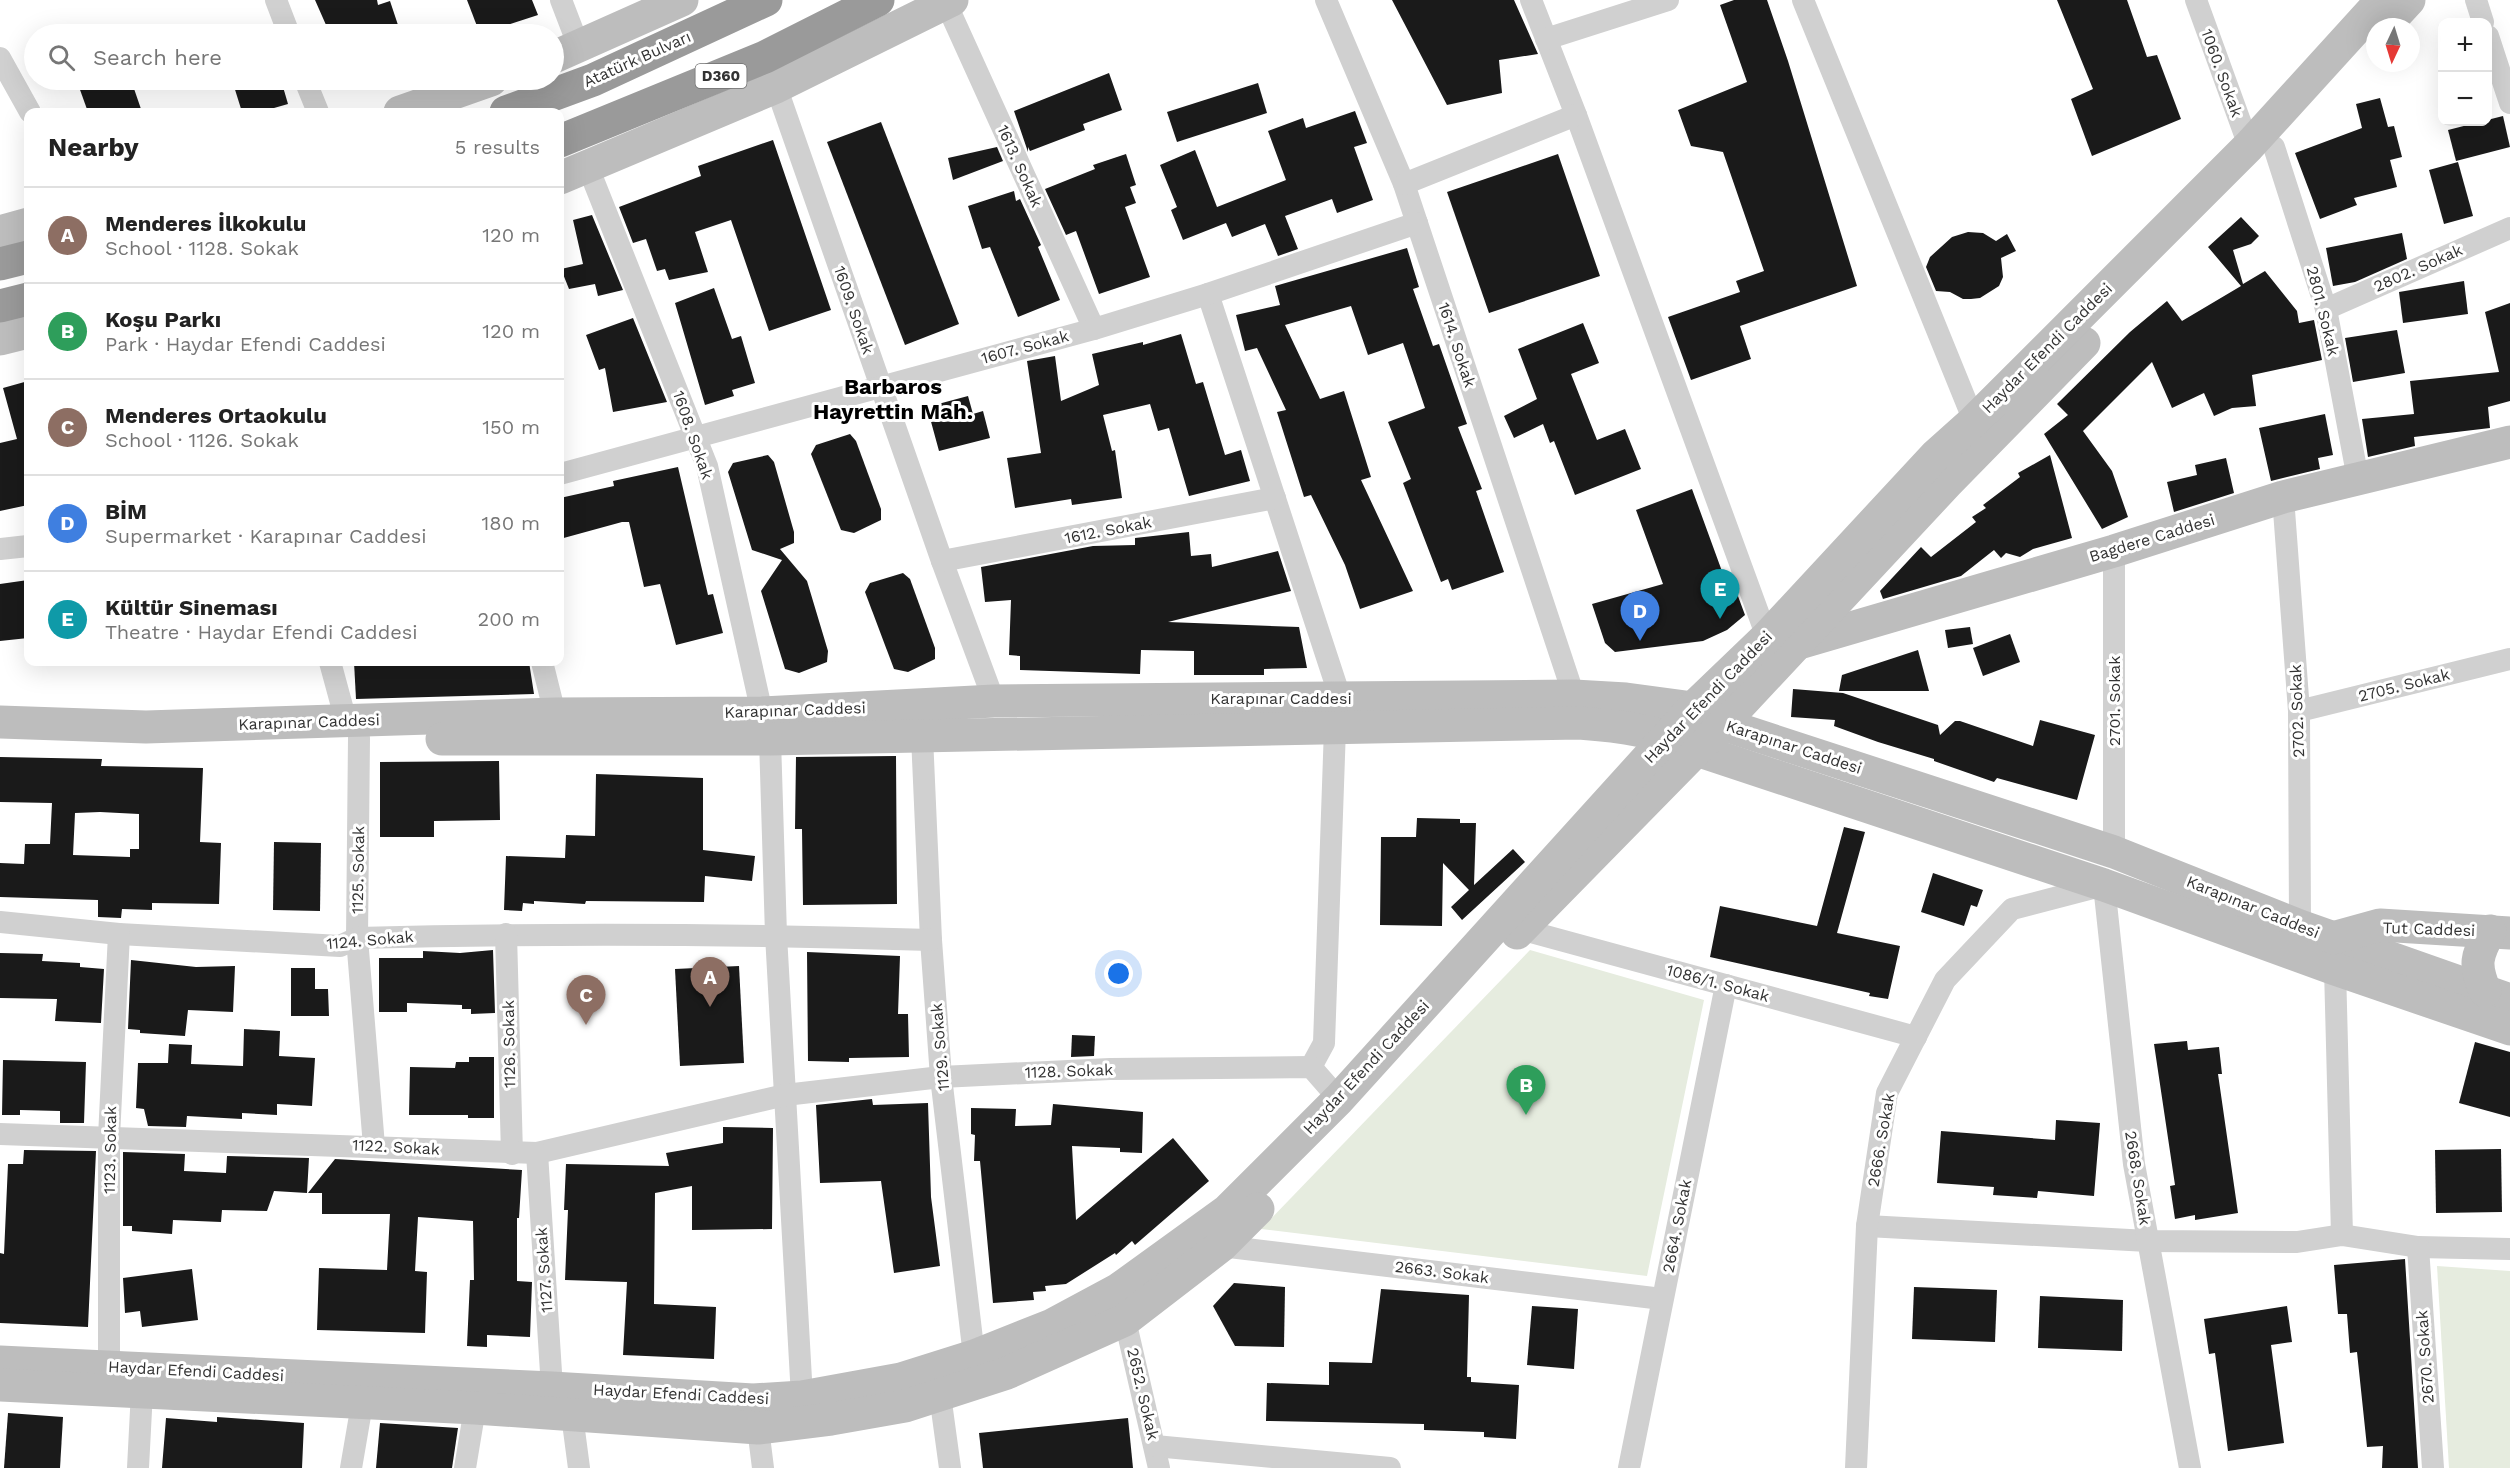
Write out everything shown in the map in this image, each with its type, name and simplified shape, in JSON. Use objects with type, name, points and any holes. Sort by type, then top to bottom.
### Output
[{"type":"highway","name":"Atatürk Bulvarı","points":[[517,108],[593,80],[766,0]]},
{"type":"highway","name":"D360","points":[[564,140],[771,72],[878,0]]},
{"type":"highway","points":[[0,264],[24,258]]},
{"type":"highway","points":[[0,306],[24,300]]},
{"type":"main road","points":[[566,52],[682,0]]},
{"type":"main road","name":"Haydar Efendi Caddesi","points":[[0,1385],[475,1408],[758,1428],[905,1406],[1007,1372],[1125,1320],[1221,1246],[1338,1128],[1520,929],[1683,743],[1693,708],[1782,640],[1947,483],[2261,146],[2382,0]]},
{"type":"main road","points":[[2392,18],[2409,0]]},
{"type":"main road","points":[[574,173],[771,72],[949,2]]},
{"type":"main road","name":"Haydar Efendi Caddesi","points":[[0,1362],[552,1388],[753,1400],[802,1397],[901,1379],[974,1356],[1052,1324],[1119,1289],[1227,1211],[1339,1099],[1501,918],[1683,743],[1722,724],[1782,640],[1936,455],[2366,46]]},
{"type":"main road","points":[[411,108],[463,90]]},
{"type":"main road","points":[[0,232],[24,226]]},
{"type":"main road","points":[[0,339],[24,333]]},
{"type":"main road","name":"Bagdere Caddesi","points":[[1782,640],[2114,551],[2283,497],[2510,442]]},
{"type":"main road","name":"Karapınar Caddesi","points":[[0,742],[353,730],[555,714],[922,736],[1337,713],[1574,696],[1626,699],[1693,708],[1722,724],[2114,852],[2300,926],[2334,954],[2510,1029]]},
{"type":"main road","name":"Karapınar Caddesi","points":[[0,722],[353,730],[766,726],[994,701],[1619,726],[1683,743],[2104,885],[2334,954],[2498,996]]},
{"type":"main road","name":"Tut Caddesi","points":[[2334,954],[2380,925],[2500,932]]},
{"type":"main road","name":"Tut Caddesi","points":[[2498,996],[2478,973],[2478,957],[2500,932]]},
{"type":"street","points":[[276,0],[284,24]]},
{"type":"street","points":[[561,0],[563,24]]},
{"type":"street","name":"1614. Sokak","points":[[1326,0],[1404,184],[1574,696]]},
{"type":"street","points":[[1531,0],[1782,640]]},
{"type":"street","points":[[1546,39],[1668,0]]},
{"type":"street","points":[[1803,0],[1974,421]]},
{"type":"street","name":"1060. Sokak","points":[[2196,0],[2261,146]]},
{"type":"street","points":[[2476,0],[2482,18]]},
{"type":"street","name":"1613. Sokak","points":[[949,2],[1094,329]]},
{"type":"street","points":[[564,31],[566,52]]},
{"type":"street","points":[[2492,51],[2510,103]]},
{"type":"street","points":[[0,58],[28,108]]},
{"type":"street","name":"1609. Sokak","points":[[771,72],[942,561],[994,701]]},
{"type":"street","points":[[309,90],[316,108]]},
{"type":"street","points":[[1404,184],[1576,115]]},
{"type":"street","name":"2801. Sokak","points":[[2261,146],[2326,309],[2358,479]]},
{"type":"street","name":"1608. Sokak","points":[[574,173],[696,437],[707,466],[766,726]]},
{"type":"street","name":"1607. Sokak","points":[[564,473],[1094,329],[1208,294],[1417,223]]},
{"type":"street","name":"2802. Sokak","points":[[2326,309],[2510,228]]},
{"type":"street","points":[[1208,294],[1275,498],[1337,713],[1324,1043],[1311,1067],[1339,1099]]},
{"type":"street","name":"2702. Sokak","points":[[2283,497],[2299,711],[2300,926]]},
{"type":"street","name":"1612. Sokak","points":[[942,561],[1275,498]]},
{"type":"street","points":[[0,549],[24,546]]},
{"type":"street","name":"2701. Sokak","points":[[2114,551],[2114,852]]},
{"type":"street","name":"2705. Sokak","points":[[2299,711],[2510,659]]},
{"type":"street","name":"1125. Sokak","points":[[331,666],[353,730],[357,938],[374,1146]]},
{"type":"street","points":[[543,666],[555,714]]},
{"type":"street","points":[[766,726],[802,1397]]},
{"type":"street","name":"1129. Sokak","points":[[922,736],[941,1077],[974,1356]]},
{"type":"street","name":"2666. Sokak","points":[[1856,1468],[1867,1226],[1887,1093],[1945,980],[2012,909],[2104,885]]},
{"type":"street","name":"2668. Sokak","points":[[2104,885],[2134,1164],[2190,1468]]},
{"type":"street","name":"1124. Sokak","points":[[0,922],[119,934],[340,946],[357,938],[506,934],[776,935],[932,940]]},
{"type":"street","name":"1086/1. Sokak","points":[[1520,929],[1916,1037]]},
{"type":"street","name":"1123. Sokak","points":[[108,1366],[109,1137],[119,934]]},
{"type":"street","name":"1126. Sokak","points":[[506,934],[512,1154]]},
{"type":"street","points":[[2334,954],[2342,1235]]},
{"type":"street","name":"2664. Sokak","points":[[1629,1468],[1726,985]]},
{"type":"street","name":"1128. Sokak","points":[[785,1095],[941,1077],[1110,1069],[1311,1067]]},
{"type":"street","name":"1122. Sokak","points":[[0,1134],[374,1146],[512,1154],[537,1153],[785,1095]]},
{"type":"street","name":"1127. Sokak","points":[[537,1153],[552,1388]]},
{"type":"street","points":[[1867,1226],[2148,1241],[2297,1242],[2342,1235],[2418,1247],[2510,1249]]},
{"type":"street","name":"2663. Sokak","points":[[1221,1246],[1662,1299]]},
{"type":"street","name":"2670. Sokak","points":[[2418,1247],[2433,1468]]},
{"type":"street","name":"2652. Sokak","points":[[1125,1320],[1157,1457]]},
{"type":"street","points":[[138,1468],[142,1391]]},
{"type":"street","points":[[940,1395],[950,1468]]},
{"type":"street","points":[[351,1468],[362,1404]]},
{"type":"street","points":[[465,1468],[475,1408]]},
{"type":"street","points":[[572,1415],[579,1468]]},
{"type":"street","points":[[758,1428],[763,1468]]},
{"type":"street","points":[[1157,1457],[1376,1467]]},
{"type":"shaded area","points":[[1530,950],[1704,1000],[1647,1276],[1261,1229]]},
{"type":"shaded area","points":[[2437,1266],[2510,1271],[2510,1468],[2449,1468]]},
{"type":"building","points":[[315,0],[377,0],[378,5],[390,1],[398,24],[326,24]]},
{"type":"building","points":[[467,0],[532,0],[538,15],[511,24],[476,24]]},
{"type":"building","points":[[1392,0],[1514,0],[1538,54],[1499,60],[1502,93],[1447,105]]},
{"type":"building","points":[[1734,0],[1767,0],[1857,286],[1740,326],[1751,359],[1691,380],[1668,317],[1740,292],[1736,281],[1764,271],[1723,152],[1691,146],[1678,110],[1747,82],[1720,5]]},
{"type":"building","points":[[2057,0],[2127,0],[2147,57],[2157,55],[2181,119],[2092,156],[2071,99],[2093,89]]},
{"type":"building","points":[[1109,73],[1122,110],[1083,124],[1085,130],[1030,151],[1028,147],[1028,152],[1014,111]]},
{"type":"building","points":[[1258,83],[1267,113],[1177,142],[1167,112]]},
{"type":"building","points":[[80,90],[134,90],[141,108],[87,108]]},
{"type":"building","points":[[235,90],[284,90],[288,104],[274,108],[241,108]]},
{"type":"building","points":[[2380,98],[2388,127],[2394,126],[2402,157],[2390,160],[2397,187],[2354,198],[2357,205],[2320,219],[2295,153],[2362,128],[2356,104]]},
{"type":"building","points":[[1355,111],[1367,143],[1354,147],[1373,200],[1337,213],[1332,199],[1285,216],[1298,249],[1278,256],[1265,224],[1232,237],[1226,223],[1183,240],[1171,210],[1177,207],[1160,165],[1195,150],[1217,207],[1286,180],[1268,131],[1303,118],[1306,128]]},
{"type":"building","points":[[2503,116],[2510,147],[2456,161],[2448,130],[2464,126],[2492,126],[2492,119]]},
{"type":"building","points":[[881,122],[959,324],[905,345],[827,142]]},
{"type":"building","points":[[773,140],[831,310],[769,331],[731,220],[695,232],[708,272],[669,280],[665,269],[657,271],[646,239],[633,243],[619,207],[701,176],[698,166]]},
{"type":"building","points":[[997,147],[1003,161],[953,180],[948,158]]},
{"type":"building","points":[[1126,154],[1136,185],[1130,187],[1136,203],[1125,207],[1150,277],[1099,294],[1076,231],[1066,235],[1045,189],[1095,169],[1093,165]]},
{"type":"building","points":[[1558,154],[1600,276],[1489,313],[1447,192]]},
{"type":"building","points":[[2458,162],[2473,216],[2444,224],[2429,170]]},
{"type":"building","points":[[1014,191],[1016,201],[1020,199],[1041,245],[1038,247],[1060,300],[1018,317],[990,247],[982,249],[968,206]]},
{"type":"building","points":[[592,215],[623,290],[598,296],[595,284],[569,289],[564,276],[564,268],[583,264],[573,220]]},
{"type":"building","points":[[2241,217],[2259,236],[2251,244],[2233,250],[2243,284],[2265,271],[2297,311],[2299,323],[2314,320],[2322,360],[2252,375],[2256,406],[2232,408],[2214,416],[2204,393],[2172,408],[2152,362],[2083,431],[2112,471],[2128,517],[2102,529],[2044,434],[2068,415],[2057,404],[2130,332],[2167,301],[2182,321],[2241,286],[2208,247]]},
{"type":"building","points":[[1968,232],[1983,233],[1996,241],[2007,234],[2016,251],[2001,258],[2003,277],[1999,286],[1980,298],[1963,299],[1950,292],[1936,291],[1926,267],[1930,257],[1952,237]]},
{"type":"building","points":[[2402,233],[2407,259],[2355,282],[2333,286],[2326,248]]},
{"type":"building","points":[[1407,248],[1419,287],[1413,289],[1433,346],[1439,344],[1467,424],[1458,427],[1482,489],[1476,491],[1504,572],[1452,590],[1448,579],[1441,582],[1403,483],[1411,479],[1388,422],[1425,408],[1403,343],[1368,355],[1351,306],[1285,325],[1320,399],[1344,391],[1371,477],[1361,480],[1413,591],[1360,609],[1345,565],[1311,495],[1304,497],[1277,412],[1286,410],[1257,348],[1245,351],[1236,315],[1280,305],[1275,286]]},
{"type":"building","points":[[2464,281],[2468,314],[2403,323],[2399,292]]},
{"type":"building","points":[[714,288],[732,339],[741,336],[755,383],[732,390],[734,396],[705,405],[675,303]]},
{"type":"building","points":[[2510,303],[2510,401],[2488,407],[2490,428],[2414,437],[2415,446],[2368,457],[2362,419],[2414,414],[2410,381],[2499,372],[2485,312]]},
{"type":"building","points":[[633,318],[667,402],[613,412],[605,368],[599,370],[586,335]]},
{"type":"building","points":[[1583,323],[1599,363],[1571,374],[1597,440],[1625,429],[1641,469],[1575,495],[1554,441],[1550,443],[1543,424],[1514,438],[1504,416],[1537,399],[1518,349]]},
{"type":"building","points":[[2397,330],[2405,373],[2353,382],[2345,338]]},
{"type":"building","points":[[1181,334],[1196,384],[1203,382],[1225,455],[1241,450],[1250,481],[1189,496],[1169,428],[1158,431],[1150,404],[1103,415],[1112,451],[1115,450],[1122,498],[1072,505],[1071,499],[1015,508],[1007,458],[1041,453],[1027,361],[1055,356],[1061,401],[1099,385],[1092,354],[1143,342],[1143,345]]},
{"type":"building","points":[[24,382],[24,506],[0,511],[0,443],[17,439],[3,388]]},
{"type":"building","points":[[968,396],[973,414],[983,411],[990,438],[939,451],[927,407]]},
{"type":"building","points":[[2325,414],[2333,455],[2318,458],[2320,469],[2271,481],[2259,428]]},
{"type":"building","points":[[850,434],[856,441],[881,509],[881,520],[854,533],[841,530],[811,454],[816,445]]},
{"type":"building","points":[[768,455],[774,462],[794,532],[794,543],[780,549],[807,581],[828,651],[827,662],[799,673],[785,669],[761,591],[782,560],[752,550],[728,472],[733,463]]},
{"type":"building","points":[[2050,455],[2072,538],[2033,549],[2020,557],[2006,553],[2001,558],[1994,550],[1961,576],[1883,599],[1880,591],[1921,547],[1931,557],[1976,522],[1972,517],[1986,508],[1983,505],[2020,477],[2018,473]]},
{"type":"building","points":[[2226,458],[2234,493],[2174,512],[2167,482],[2197,475],[2195,465]]},
{"type":"building","points":[[678,467],[708,595],[713,594],[723,633],[676,645],[660,584],[644,587],[629,522],[564,538],[564,497],[614,486],[613,481]]},
{"type":"building","points":[[1692,489],[1723,574],[1729,572],[1745,615],[1727,630],[1703,641],[1615,652],[1605,643],[1592,604],[1663,584],[1636,510]]},
{"type":"building","points":[[1189,532],[1191,556],[1211,554],[1212,567],[1278,551],[1291,591],[1168,622],[1299,627],[1307,668],[1264,669],[1264,675],[1194,675],[1194,651],[1141,650],[1140,674],[1020,670],[1020,656],[1009,655],[1011,600],[985,602],[981,567],[1093,546],[1135,545],[1135,538]]},
{"type":"building","points":[[903,573],[910,579],[935,648],[935,659],[908,672],[894,669],[865,592],[870,583]]},
{"type":"building","points":[[24,581],[24,638],[0,641],[0,584]]},
{"type":"building","points":[[1970,627],[1973,644],[1948,648],[1945,630]]},
{"type":"building","points":[[2010,634],[2020,662],[1983,676],[1973,648]]},
{"type":"building","points":[[1918,650],[1929,691],[1839,691],[1842,675]]},
{"type":"building","points":[[354,666],[530,666],[534,694],[356,699]]},
{"type":"building","points":[[1793,689],[1843,693],[1938,725],[1940,735],[1955,721],[1960,721],[2033,746],[2040,720],[2095,735],[2077,800],[1997,778],[1994,782],[1934,761],[1934,759],[1834,726],[1835,720],[1791,717]]},
{"type":"building","points":[[896,756],[897,904],[803,905],[802,829],[795,829],[796,757]]},
{"type":"building","points":[[0,757],[102,759],[101,766],[203,768],[200,842],[221,843],[219,904],[152,903],[152,910],[122,909],[121,918],[98,917],[98,900],[0,897],[0,863],[24,864],[25,844],[50,844],[52,803],[0,802]],"holes":[[[75,813],[139,814],[139,849],[130,849],[130,857],[73,855]]]},
{"type":"building","points":[[499,761],[500,820],[434,821],[434,837],[380,837],[380,762]]},
{"type":"building","points":[[596,774],[703,778],[703,850],[755,856],[752,881],[705,876],[704,902],[586,901],[585,904],[534,901],[534,904],[523,903],[522,911],[504,910],[506,856],[565,858],[566,835],[595,836]]},
{"type":"building","points":[[1417,818],[1460,819],[1460,823],[1476,823],[1474,885],[1513,849],[1525,862],[1462,920],[1451,907],[1469,890],[1443,863],[1442,926],[1380,925],[1381,837],[1416,837]]},
{"type":"building","points":[[1844,827],[1865,832],[1837,933],[1900,946],[1888,999],[1710,957],[1720,906],[1817,926]]},
{"type":"building","points":[[274,842],[321,843],[320,911],[273,910]]},
{"type":"building","points":[[1933,873],[1983,890],[1977,907],[1971,905],[1964,926],[1921,912]]},
{"type":"building","points":[[493,950],[495,1013],[471,1014],[471,1009],[462,1009],[462,1005],[407,1003],[407,1012],[379,1012],[379,958],[423,958],[423,951],[460,953]]},
{"type":"building","points":[[807,952],[900,956],[898,1014],[908,1014],[909,1057],[849,1058],[849,1062],[808,1061]]},
{"type":"building","points":[[0,953],[43,954],[42,961],[80,963],[80,967],[104,969],[101,1023],[55,1021],[57,999],[0,998]]},
{"type":"building","points":[[131,960],[196,967],[235,966],[233,1012],[188,1010],[185,1036],[140,1033],[140,1030],[128,1029]]},
{"type":"building","points":[[739,966],[744,1063],[680,1066],[675,969]]},
{"type":"building","points":[[291,968],[315,968],[315,989],[328,989],[329,1016],[291,1016]]},
{"type":"building","points":[[244,1029],[280,1031],[279,1056],[315,1058],[312,1106],[277,1104],[277,1115],[242,1113],[242,1119],[187,1116],[186,1127],[148,1126],[144,1109],[136,1108],[138,1063],[168,1063],[169,1044],[192,1045],[191,1064],[243,1066]]},
{"type":"building","points":[[1072,1035],[1095,1036],[1094,1056],[1071,1057]]},
{"type":"building","points":[[2187,1041],[2188,1050],[2219,1047],[2222,1074],[2218,1074],[2238,1213],[2195,1220],[2195,1215],[2175,1219],[2170,1186],[2175,1185],[2154,1044]]},
{"type":"building","points":[[2475,1042],[2510,1052],[2510,1117],[2459,1103]]},
{"type":"building","points":[[469,1057],[494,1057],[494,1118],[468,1118],[468,1115],[409,1115],[410,1067],[455,1068],[456,1062],[469,1062]]},
{"type":"building","points":[[3,1060],[86,1062],[84,1123],[60,1123],[60,1111],[20,1110],[20,1115],[2,1115]]},
{"type":"building","points":[[872,1099],[873,1105],[928,1103],[931,1197],[940,1266],[894,1273],[881,1181],[820,1183],[816,1105]]},
{"type":"building","points":[[1053,1104],[1143,1112],[1142,1153],[1120,1152],[1120,1148],[1072,1146],[1076,1220],[1173,1138],[1209,1181],[1135,1245],[1132,1241],[1116,1255],[1115,1253],[1066,1284],[1045,1286],[1046,1291],[1033,1292],[1034,1300],[993,1303],[980,1161],[974,1161],[975,1135],[971,1134],[971,1108],[1016,1109],[1015,1126],[1051,1125]]},
{"type":"building","points":[[2056,1120],[2100,1123],[2094,1196],[2038,1191],[2037,1198],[1993,1195],[1994,1187],[1937,1183],[1941,1131],[2055,1140]]},
{"type":"building","points":[[723,1127],[773,1128],[772,1229],[692,1230],[692,1186],[655,1193],[654,1304],[716,1307],[714,1359],[623,1355],[627,1282],[565,1280],[568,1210],[564,1210],[566,1164],[669,1166],[666,1153],[723,1143]]},
{"type":"building","points":[[2501,1149],[2502,1212],[2436,1213],[2435,1150]]},
{"type":"building","points":[[24,1150],[96,1151],[88,1327],[0,1323],[0,1253],[4,1254],[8,1164],[23,1164]]},
{"type":"building","points":[[123,1152],[185,1154],[184,1171],[226,1173],[227,1156],[309,1158],[307,1193],[274,1191],[267,1211],[222,1210],[221,1222],[173,1220],[172,1234],[132,1231],[132,1226],[123,1226]]},
{"type":"building","points":[[335,1159],[522,1170],[519,1218],[517,1218],[517,1281],[532,1282],[530,1337],[487,1335],[487,1347],[467,1346],[470,1280],[474,1280],[473,1221],[418,1217],[415,1271],[427,1272],[425,1333],[317,1330],[319,1268],[387,1270],[390,1214],[322,1214],[322,1193],[308,1193]]},
{"type":"building","points":[[2405,1259],[2418,1468],[2382,1468],[2383,1446],[2367,1447],[2357,1352],[2350,1353],[2347,1314],[2338,1314],[2334,1265]]},
{"type":"building","points":[[192,1269],[198,1320],[142,1327],[140,1311],[125,1313],[123,1278]]},
{"type":"building","points":[[1234,1283],[1285,1287],[1284,1347],[1235,1346],[1213,1306]]},
{"type":"building","points":[[1914,1287],[1997,1290],[1995,1342],[1912,1339]]},
{"type":"building","points":[[1381,1289],[1469,1295],[1467,1377],[1471,1377],[1471,1382],[1519,1385],[1516,1439],[1484,1437],[1484,1432],[1424,1430],[1424,1424],[1266,1421],[1267,1383],[1329,1385],[1329,1362],[1372,1363]]},
{"type":"building","points":[[2040,1296],[2123,1300],[2122,1351],[2038,1348]]},
{"type":"building","points":[[1532,1306],[1578,1309],[1574,1369],[1527,1365]]},
{"type":"building","points":[[2287,1306],[2292,1342],[2271,1345],[2284,1443],[2228,1451],[2215,1353],[2209,1354],[2204,1319]]},
{"type":"building","points":[[8,1413],[63,1417],[60,1468],[4,1468]]},
{"type":"building","points":[[217,1417],[304,1423],[302,1468],[162,1468],[166,1418],[217,1422]]},
{"type":"building","points":[[1128,1418],[1133,1468],[983,1468],[979,1433]]},
{"type":"building","points":[[380,1423],[458,1428],[452,1468],[376,1468]]},
{"type":"place","name":"Kültür Sineması","points":[[1720,619]]},
{"type":"place","name":"BİM","points":[[1640,641]]},
{"type":"place","name":"Menderes İlkokulu","points":[[710,1007]]},
{"type":"place","name":"Menderes Ortaokulu","points":[[586,1025]]},
{"type":"place","name":"Koşu Parkı","points":[[1526,1115]]},
{"type":"district","name":"Barbaros Hayrettin Mah.","points":[[893,398]]}]
